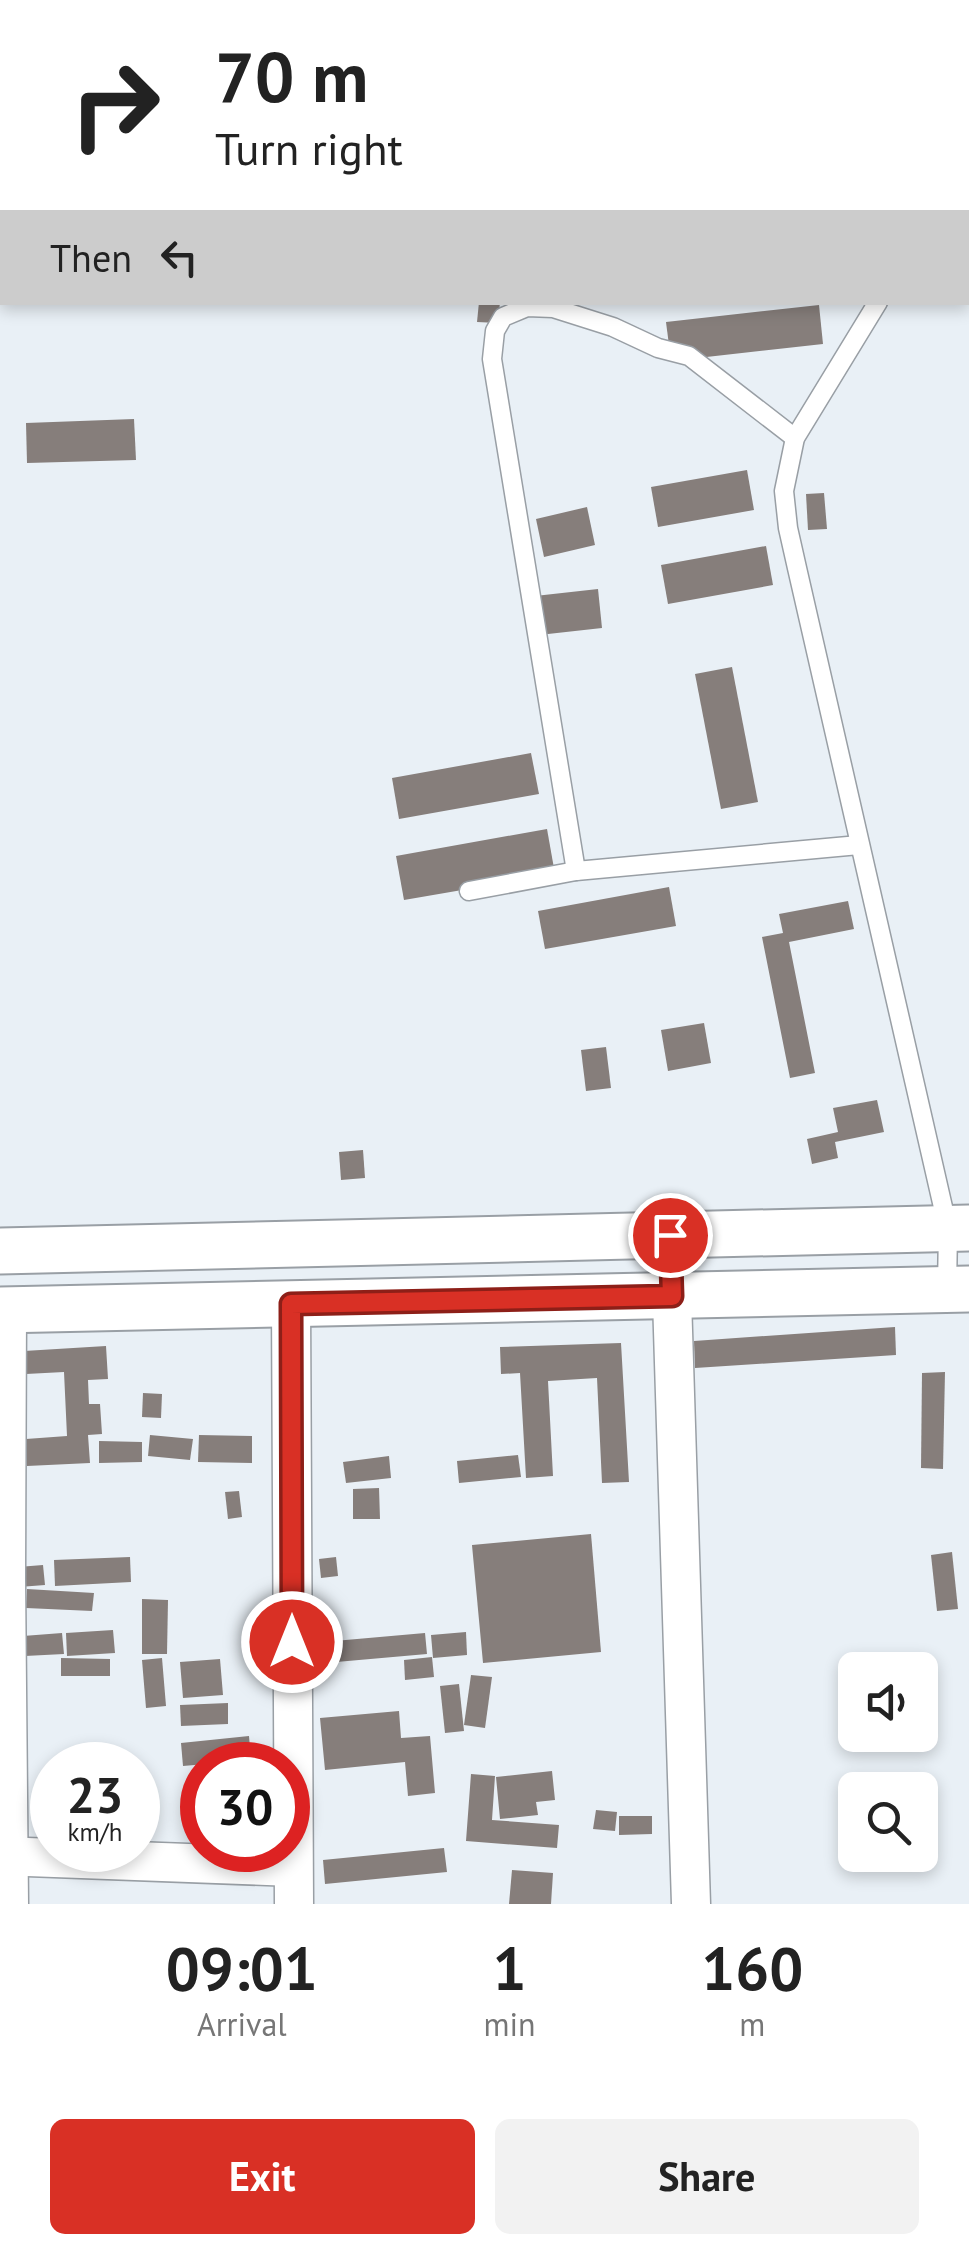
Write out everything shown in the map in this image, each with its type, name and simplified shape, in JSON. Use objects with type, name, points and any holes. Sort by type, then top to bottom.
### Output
[{"type":"street","points":[[0,1250],[958,1228]]},
{"type":"street","points":[[670,1235],[691,1904]]},
{"type":"street","points":[[9,1904],[5,1856],[4,1310],[958,1290]]},
{"type":"street","points":[[5,1856],[293,1886],[291,1304]]},
{"type":"lane","points":[[876,305],[794,438],[784,491],[788,528],[859,844],[958,1228],[958,1290]]},
{"type":"lane","points":[[576,870],[492,359],[495,332],[502,317],[527,306],[553,308],[689,356],[794,438]]},
{"type":"lane","points":[[469,891],[576,870],[859,844]]},
{"type":"building","points":[[479,305],[500,305],[498,323],[477,322]]},
{"type":"building","points":[[819,305],[823,344],[671,361],[666,322]]},
{"type":"building","points":[[134,419],[136,460],[27,463],[26,423]]},
{"type":"building","points":[[747,470],[754,510],[658,527],[651,487]]},
{"type":"building","points":[[824,493],[827,529],[808,530],[806,494]]},
{"type":"building","points":[[587,507],[595,545],[544,557],[536,519]]},
{"type":"building","points":[[766,546],[773,585],[668,604],[661,565]]},
{"type":"building","points":[[598,589],[602,628],[539,635],[535,596]]},
{"type":"building","points":[[732,667],[758,802],[721,809],[695,674]]},
{"type":"building","points":[[531,753],[539,794],[399,819],[392,778]]},
{"type":"building","points":[[547,829],[555,874],[404,900],[396,856]]},
{"type":"building","points":[[669,887],[676,926],[545,949],[538,911]]},
{"type":"building","points":[[848,901],[854,929],[789,942],[815,1073],[790,1078],[762,937],[783,933],[779,914]]},
{"type":"building","points":[[704,1023],[711,1063],[668,1071],[661,1030]]},
{"type":"building","points":[[606,1047],[611,1088],[586,1091],[581,1050]]},
{"type":"building","points":[[877,1100],[884,1132],[835,1142],[838,1158],[812,1164],[807,1139],[838,1132],[833,1108]]},
{"type":"building","points":[[363,1150],[365,1178],[341,1180],[339,1152]]},
{"type":"building","points":[[895,1327],[896,1355],[695,1368],[694,1341]]},
{"type":"building","points":[[621,1343],[629,1482],[602,1483],[597,1378],[548,1381],[553,1476],[526,1478],[520,1373],[501,1374],[500,1347]]},
{"type":"building","points":[[106,1346],[108,1379],[88,1380],[89,1404],[100,1404],[102,1434],[88,1435],[90,1463],[27,1466],[26,1439],[67,1436],[64,1372],[26,1374],[24,1351]]},
{"type":"building","points":[[945,1372],[943,1469],[921,1468],[922,1373]]},
{"type":"building","points":[[143,1393],[162,1394],[161,1418],[142,1417]]},
{"type":"building","points":[[150,1435],[193,1439],[190,1460],[148,1456]]},
{"type":"building","points":[[199,1435],[252,1436],[252,1463],[198,1462]]},
{"type":"building","points":[[99,1441],[142,1442],[142,1462],[99,1463]]},
{"type":"building","points":[[518,1455],[521,1477],[459,1483],[457,1461]]},
{"type":"building","points":[[389,1456],[391,1478],[346,1483],[343,1462]]},
{"type":"building","points":[[379,1488],[380,1519],[353,1519],[353,1489]]},
{"type":"building","points":[[239,1491],[242,1517],[228,1519],[225,1492]]},
{"type":"building","points":[[591,1534],[601,1652],[483,1663],[472,1545]]},
{"type":"building","points":[[952,1552],[958,1609],[937,1611],[931,1555]]},
{"type":"building","points":[[130,1557],[131,1582],[55,1586],[54,1560]]},
{"type":"building","points":[[336,1557],[338,1576],[321,1578],[319,1559]]},
{"type":"building","points":[[43,1565],[45,1585],[19,1587],[18,1567]]},
{"type":"building","points":[[27,1589],[94,1593],[92,1611],[26,1608]]},
{"type":"building","points":[[142,1599],[168,1600],[167,1654],[142,1654]]},
{"type":"building","points":[[113,1630],[115,1653],[67,1656],[66,1633]]},
{"type":"building","points":[[466,1632],[467,1655],[433,1658],[431,1635]]},
{"type":"building","points":[[62,1633],[64,1654],[25,1656],[23,1636]]},
{"type":"building","points":[[425,1633],[427,1654],[325,1663],[323,1642]]},
{"type":"building","points":[[432,1657],[434,1677],[405,1680],[404,1660]]},
{"type":"building","points":[[61,1658],[110,1659],[110,1676],[61,1676]]},
{"type":"building","points":[[162,1658],[166,1706],[146,1708],[142,1660]]},
{"type":"building","points":[[220,1659],[223,1695],[183,1698],[180,1662]]},
{"type":"building","points":[[471,1675],[492,1677],[485,1728],[464,1725]]},
{"type":"building","points":[[459,1684],[464,1731],[445,1733],[440,1686]]},
{"type":"building","points":[[228,1703],[228,1724],[181,1726],[180,1705]]},
{"type":"building","points":[[399,1711],[401,1738],[430,1736],[435,1793],[408,1796],[405,1762],[325,1770],[320,1718]]},
{"type":"building","points":[[249,1736],[250,1742],[191,1742]]},
{"type":"building","points":[[552,1771],[555,1800],[536,1802],[538,1815],[500,1819],[496,1777]]},
{"type":"building","points":[[471,1774],[495,1776],[492,1820],[559,1825],[557,1848],[466,1841]]},
{"type":"building","points":[[596,1810],[617,1812],[615,1831],[593,1829]]},
{"type":"building","points":[[619,1816],[652,1816],[652,1834],[619,1835]]},
{"type":"building","points":[[444,1848],[447,1872],[325,1884],[323,1860]]},
{"type":"building","points":[[512,1870],[553,1873],[551,1904],[509,1904]]},
{"type":"route","points":[[292,1642],[291,1304],[672,1296],[670,1235]]}]
